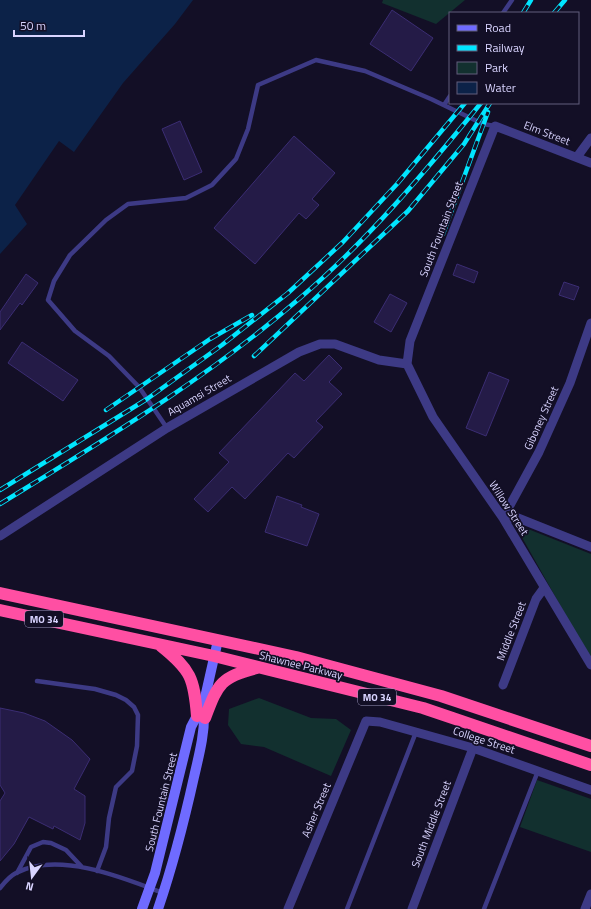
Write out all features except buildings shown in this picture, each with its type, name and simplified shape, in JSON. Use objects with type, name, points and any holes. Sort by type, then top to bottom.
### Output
[{"type":"highway","name":"Shawnee Parkway","points":[[0,593],[296,657],[441,696],[591,746]]},
{"type":"highway","name":"Shawnee Parkway","points":[[0,610],[214,656],[423,708],[591,765]]},
{"type":"highway","points":[[159,644],[178,660],[189,673],[195,690],[201,717]]},
{"type":"highway","points":[[201,717],[215,691],[224,681],[238,673],[260,668]]},
{"type":"street","name":"Elm Street","points":[[495,126],[591,163]]},
{"type":"street","name":"South Fountain Street","points":[[407,364],[410,341],[495,126]]},
{"type":"street","points":[[577,157],[591,138]]},
{"type":"street","name":"Giboney Street","points":[[503,518],[539,452],[570,382],[591,323]]},
{"type":"street","name":"Aquamsi Street","points":[[0,536],[167,428],[299,352],[320,344],[335,344],[380,360],[407,364]]},
{"type":"street","name":"Willow Street","points":[[407,364],[433,417],[503,518],[591,665]]},
{"type":"street","points":[[503,518],[518,518],[591,546]]},
{"type":"street","name":"Middle Street","points":[[503,685],[536,599],[544,588]]},
{"type":"street","name":"South Fountain Street","points":[[158,909],[175,862],[184,824],[204,732],[201,717],[218,640]]},
{"type":"street","name":"South Fountain Street","points":[[142,909],[150,888],[174,803],[192,727],[201,717]]},
{"type":"street","name":"College Street","points":[[366,721],[380,722],[473,748],[591,790]]},
{"type":"street","name":"Asher Street","points":[[288,909],[366,721]]},
{"type":"street","name":"South Middle Street","points":[[412,909],[473,748]]},
{"type":"street","points":[[585,909],[591,894]]},
{"type":"lane","points":[[505,12],[512,0]]},
{"type":"lane","points":[[167,428],[139,387],[109,356],[75,331],[48,300],[54,281],[70,255],[106,220],[128,204],[186,198],[212,185],[236,159],[248,129],[258,85],[316,60],[365,71],[444,105],[483,124],[495,126]]},
{"type":"lane","points":[[444,105],[449,98]]},
{"type":"lane","points":[[37,682],[95,689],[116,695],[134,706],[138,715],[137,746],[132,771],[116,787],[109,818],[106,848],[97,871]]},
{"type":"lane","points":[[347,909],[416,732]]},
{"type":"lane","points":[[484,909],[538,771]]},
{"type":"lane","points":[[0,888],[17,872],[31,847],[43,842],[51,843],[66,850],[82,867]]},
{"type":"lane","points":[[17,872],[45,865],[63,864],[97,871],[164,893]]},
{"type":"green space","points":[[383,0],[465,0],[436,24],[382,3]]},
{"type":"green space","points":[[523,527],[591,554],[591,660],[519,532]]},
{"type":"green space","points":[[259,698],[311,718],[336,719],[351,730],[331,776],[264,747],[241,744],[228,725],[229,709]]},
{"type":"green space","points":[[537,780],[591,799],[591,852],[520,827]]},
{"type":"water","points":[[0,0],[193,0],[175,24],[123,83],[74,152],[59,141],[15,205],[27,224],[0,254]]},
{"type":"railway","points":[[524,12],[531,0]]},
{"type":"railway","points":[[555,12],[565,0]]},
{"type":"railway","points":[[0,490],[147,399],[222,345],[288,293],[343,242],[397,184],[464,104]]},
{"type":"railway","points":[[0,504],[116,432],[192,381],[229,355],[300,298],[349,253],[395,205],[480,104]]},
{"type":"railway","points":[[254,356],[408,211],[464,144],[489,104]]},
{"type":"railway","points":[[443,234],[488,112]]},
{"type":"railway","points":[[106,410],[210,339],[252,315]]}]
